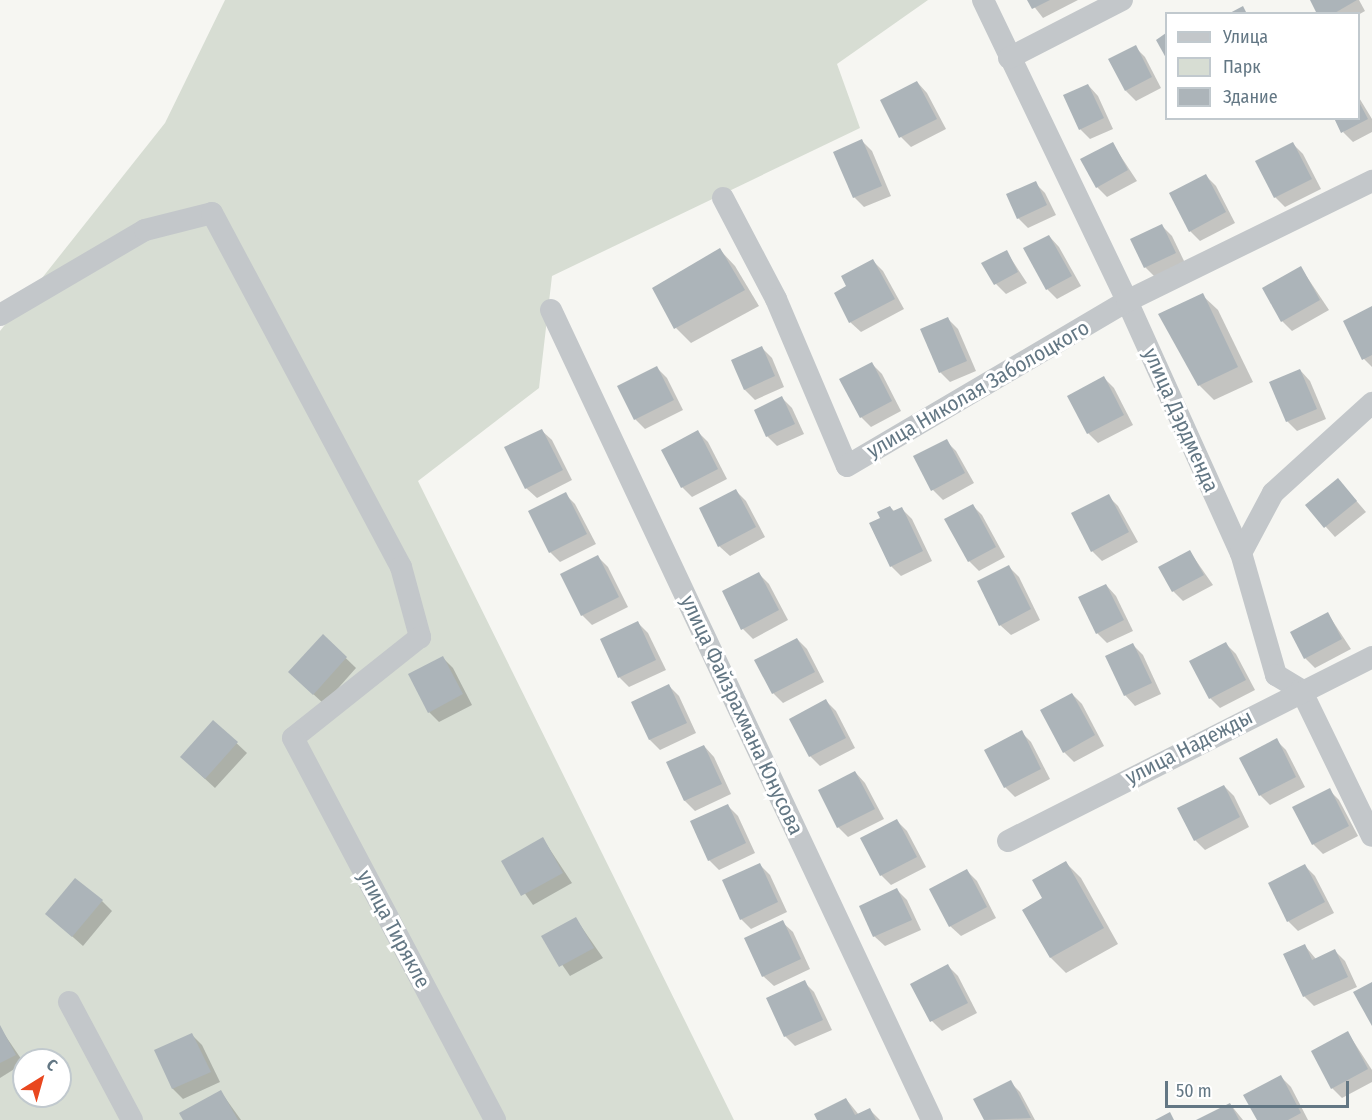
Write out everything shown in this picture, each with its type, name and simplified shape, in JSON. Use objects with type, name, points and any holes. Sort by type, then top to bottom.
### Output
[{"type":"street","name":"улица Дэрдменда","points":[[983,0],[1127,301],[1241,553],[1276,675],[1301,690]]},
{"type":"street","points":[[1009,58],[1122,0]]},
{"type":"street","name":"улица Николая Заболоцкого","points":[[723,198],[776,299],[847,466],[1127,301],[1372,181]]},
{"type":"street","name":"улица Тирякле","points":[[0,315],[145,230],[212,213],[400,567],[420,637],[293,738],[495,1120]]},
{"type":"street","name":"улица Файзрахмана Юнусова","points":[[551,310],[933,1120]]},
{"type":"street","points":[[1241,553],[1273,493],[1372,403]]},
{"type":"street","name":"улица Надежды","points":[[1008,841],[1301,690],[1372,657]]},
{"type":"street","points":[[1301,690],[1372,836]]},
{"type":"street","points":[[69,1002],[132,1120]]},
{"type":"green space","points":[[225,0],[928,0],[837,64],[860,128],[552,276],[539,388],[418,481],[734,1120],[0,1120],[0,331],[165,123]]},
{"type":"building","points":[[1027,0],[1050,0],[1032,9]]},
{"type":"building","points":[[1310,0],[1357,0],[1336,12],[1316,12]]},
{"type":"building","points":[[1243,6],[1246,12],[1232,12]]},
{"type":"building","points":[[1165,34],[1165,56],[1156,40]]},
{"type":"building","points":[[1136,45],[1152,77],[1125,91],[1108,59]]},
{"type":"building","points":[[917,81],[937,119],[899,138],[880,100]]},
{"type":"building","points":[[1088,84],[1104,118],[1079,130],[1063,95]]},
{"type":"building","points":[[1360,104],[1368,119],[1341,133],[1335,120],[1360,120]]},
{"type":"building","points":[[862,139],[882,186],[853,198],[833,152]]},
{"type":"building","points":[[1113,142],[1128,170],[1096,188],[1080,159]]},
{"type":"building","points":[[1293,142],[1312,179],[1274,198],[1255,161]]},
{"type":"building","points":[[1206,174],[1226,212],[1189,232],[1169,193]]},
{"type":"building","points":[[1036,181],[1047,205],[1017,219],[1006,194]]},
{"type":"building","points":[[1162,224],[1176,253],[1144,268],[1130,239]]},
{"type":"building","points":[[1049,235],[1072,276],[1046,290],[1023,248]]},
{"type":"building","points":[[720,248],[745,290],[674,329],[652,288]]},
{"type":"building","points":[[1007,250],[1018,272],[994,285],[981,263]]},
{"type":"building","points":[[873,259],[895,299],[849,323],[834,293],[846,286],[841,276]]},
{"type":"building","points":[[1301,266],[1320,300],[1281,322],[1262,288]]},
{"type":"building","points":[[1203,293],[1238,367],[1198,386],[1158,314]]},
{"type":"building","points":[[1372,306],[1372,355],[1362,360],[1343,321]]},
{"type":"building","points":[[948,317],[967,361],[939,373],[920,329]]},
{"type":"building","points":[[762,346],[775,376],[744,390],[731,360]]},
{"type":"building","points":[[872,362],[892,401],[860,418],[839,379]]},
{"type":"building","points":[[657,366],[674,400],[634,420],[617,386]]},
{"type":"building","points":[[1300,369],[1317,409],[1286,422],[1269,382]]},
{"type":"building","points":[[1104,376],[1124,415],[1087,434],[1067,396]]},
{"type":"building","points":[[782,396],[795,424],[766,437],[754,410]]},
{"type":"building","points":[[542,429],[563,470],[525,489],[504,447]]},
{"type":"building","points":[[698,430],[718,469],[681,488],[661,450]]},
{"type":"building","points":[[947,439],[965,473],[931,491],[913,456]]},
{"type":"building","points":[[1338,478],[1357,501],[1324,528],[1305,505]]},
{"type":"building","points":[[736,489],[756,527],[718,547],[699,508]]},
{"type":"building","points":[[566,492],[587,534],[549,553],[528,511]]},
{"type":"building","points":[[1109,494],[1129,532],[1091,552],[1071,513]]},
{"type":"building","points":[[973,504],[996,547],[968,562],[944,519]]},
{"type":"building","points":[[890,506],[893,511],[902,507],[923,551],[890,567],[869,523],[880,518],[877,512]]},
{"type":"building","points":[[1190,550],[1204,575],[1172,592],[1158,567]]},
{"type":"building","points":[[598,555],[619,597],[581,616],[560,574]]},
{"type":"building","points":[[1009,565],[1031,609],[999,626],[977,581]]},
{"type":"building","points":[[759,572],[779,610],[741,630],[722,591]]},
{"type":"building","points":[[1106,584],[1124,620],[1096,634],[1078,597]]},
{"type":"building","points":[[1328,612],[1342,639],[1304,659],[1290,632]]},
{"type":"building","points":[[638,621],[656,660],[618,678],[600,639]]},
{"type":"building","points":[[323,634],[347,657],[313,695],[288,672]]},
{"type":"building","points":[[797,638],[815,672],[772,694],[754,660]]},
{"type":"building","points":[[1226,642],[1246,680],[1209,699],[1189,661]]},
{"type":"building","points":[[1133,643],[1152,683],[1124,696],[1105,656]]},
{"type":"building","points":[[443,656],[463,694],[428,713],[408,674]]},
{"type":"building","points":[[669,684],[687,723],[649,740],[631,702]]},
{"type":"building","points":[[1072,693],[1095,735],[1063,753],[1040,710]]},
{"type":"building","points":[[826,699],[846,738],[809,757],[789,719]]},
{"type":"building","points":[[213,720],[238,742],[205,779],[180,757]]},
{"type":"building","points":[[1022,730],[1041,769],[1004,788],[984,750]]},
{"type":"building","points":[[1277,738],[1296,777],[1259,796],[1239,758]]},
{"type":"building","points":[[704,745],[722,784],[684,801],[666,762]]},
{"type":"building","points":[[855,771],[875,809],[837,828],[818,790]]},
{"type":"building","points":[[1224,785],[1240,817],[1194,841],[1177,808]]},
{"type":"building","points":[[1330,788],[1349,826],[1312,845],[1292,807]]},
{"type":"building","points":[[728,804],[746,843],[708,861],[690,821]]},
{"type":"building","points":[[897,819],[917,857],[880,876],[860,838]]},
{"type":"building","points":[[543,837],[563,873],[521,896],[501,861]]},
{"type":"building","points":[[1066,861],[1104,928],[1050,958],[1022,910],[1042,898],[1032,880]]},
{"type":"building","points":[[760,863],[778,902],[740,920],[722,880]]},
{"type":"building","points":[[1305,864],[1325,902],[1287,922],[1268,883]]},
{"type":"building","points":[[967,869],[987,907],[949,927],[929,889]]},
{"type":"building","points":[[75,878],[103,900],[72,937],[45,914]]},
{"type":"building","points":[[897,888],[912,920],[873,937],[859,906]]},
{"type":"building","points":[[576,917],[594,948],[559,967],[541,936]]},
{"type":"building","points":[[783,920],[801,959],[762,977],[744,938]]},
{"type":"building","points":[[1305,944],[1312,960],[1335,949],[1348,977],[1303,997],[1283,954]]},
{"type":"building","points":[[948,964],[968,1003],[930,1022],[910,984]]},
{"type":"building","points":[[805,980],[823,1020],[784,1037],[766,998]]},
{"type":"building","points":[[1372,982],[1372,1026],[1353,992]]},
{"type":"building","points":[[0,1025],[12,1048],[12,1057],[0,1063]]},
{"type":"building","points":[[1348,1031],[1368,1069],[1331,1089],[1311,1051]]},
{"type":"building","points":[[192,1033],[211,1072],[172,1089],[154,1050]]},
{"type":"building","points":[[1281,1075],[1301,1113],[1288,1120],[1257,1120],[1243,1095]]},
{"type":"building","points":[[1011,1080],[1031,1118],[984,1120],[973,1099]]},
{"type":"building","points":[[221,1090],[238,1120],[183,1120],[179,1113]]},
{"type":"building","points":[[846,1098],[855,1115],[870,1108],[876,1120],[817,1120],[814,1114]]},
{"type":"building","points":[[1230,1103],[1239,1120],[1196,1120]]},
{"type":"building","points":[[1170,1112],[1174,1120],[1155,1120]]}]
